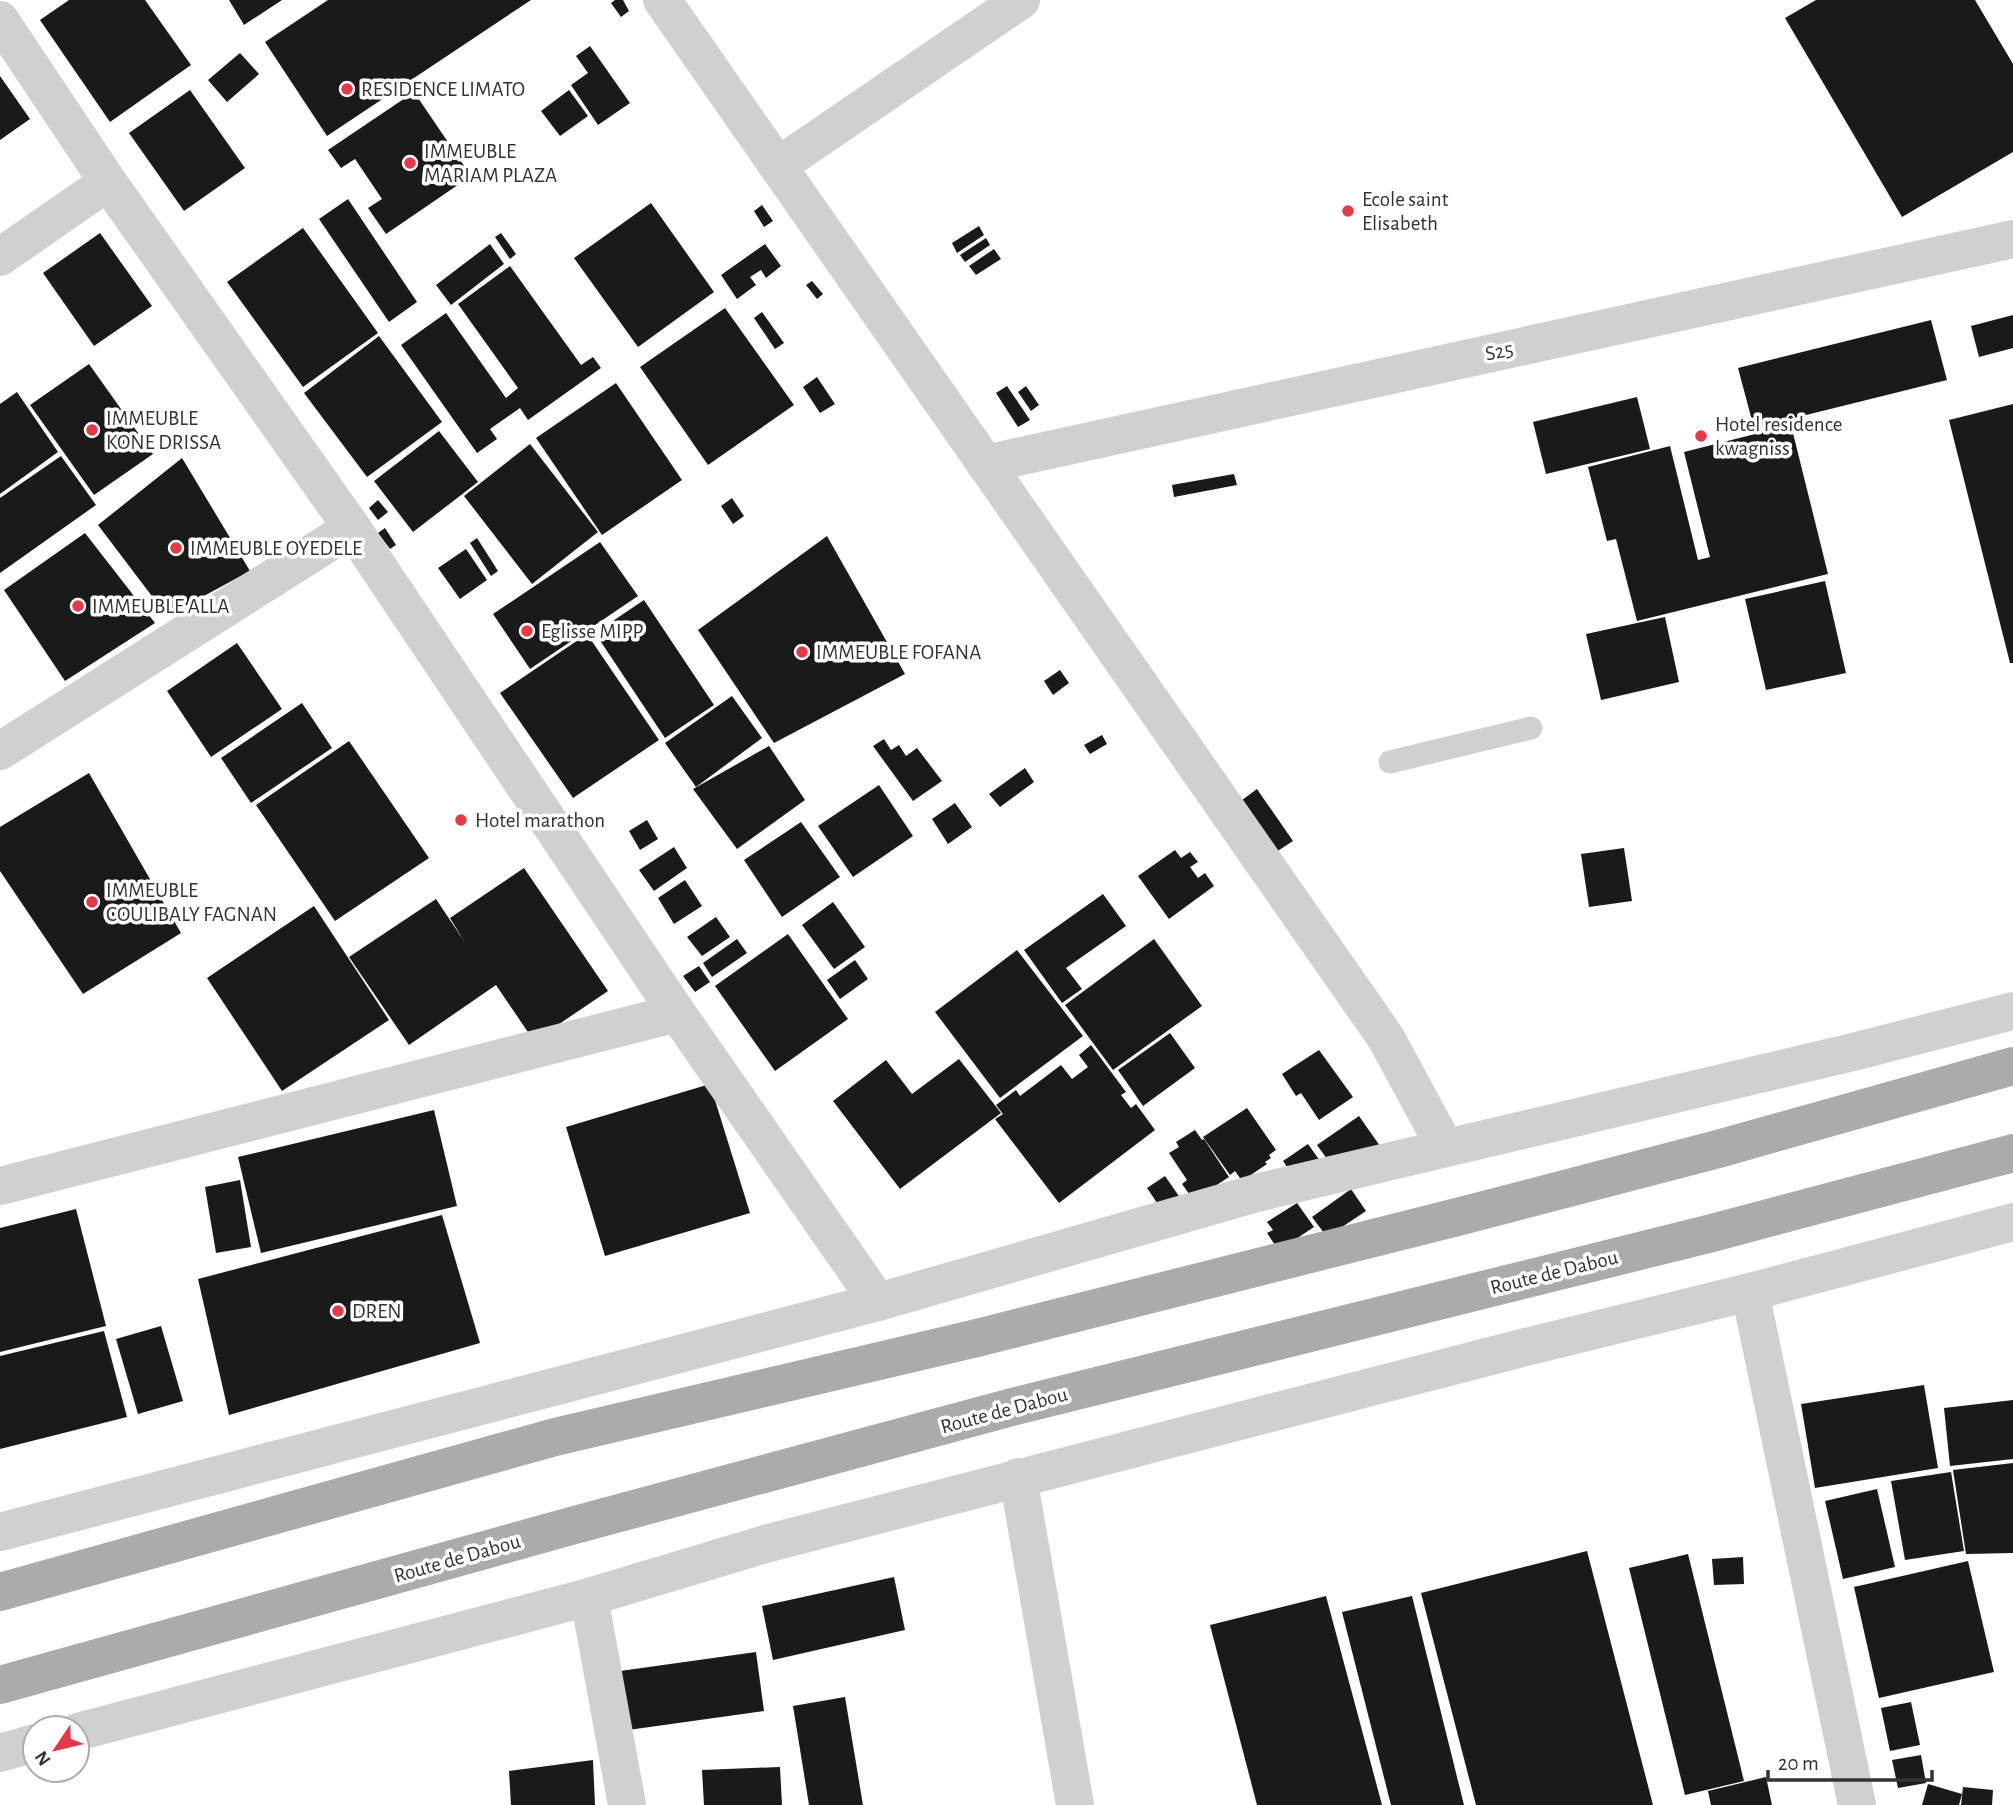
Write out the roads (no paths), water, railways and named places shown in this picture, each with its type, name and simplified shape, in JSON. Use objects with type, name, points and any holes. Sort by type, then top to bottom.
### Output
[{"type":"main road","points":[[0,1592],[555,1437],[977,1338],[1451,1219],[1718,1149],[2013,1066]]},
{"type":"main road","name":"Route de Dabou","points":[[0,1685],[1012,1407],[1712,1233],[2013,1153]]},
{"type":"street","points":[[662,0],[1386,1038],[1445,1147]]},
{"type":"street","points":[[778,166],[1021,0]]},
{"type":"street","points":[[0,20],[108,182],[352,528],[677,1013],[878,1302]]},
{"type":"street","points":[[0,257],[108,182]]},
{"type":"street","name":"S25","points":[[985,464],[2013,239]]},
{"type":"street","points":[[0,751],[352,528]]},
{"type":"street","points":[[0,1532],[878,1302],[1260,1192],[1840,1055],[2013,1011]]},
{"type":"street","points":[[0,1186],[677,1013]]},
{"type":"street","points":[[91,1728],[589,1597],[769,1543],[1018,1477],[1518,1349],[1750,1293],[2013,1222]]},
{"type":"street","points":[[1750,1293],[1857,1805]]},
{"type":"street","points":[[1018,1477],[1075,1805]]},
{"type":"street","points":[[589,1597],[626,1805]]},
{"type":"street","points":[[0,1753],[21,1747]]},
{"type":"lane","points":[[1390,762],[1531,727]]},
{"type":"place","name":"RESIDENCE LIMATO","points":[[347,89]]},
{"type":"place","name":"IMMEUBLE MARIAM PLAZA","points":[[410,163]]},
{"type":"place","name":"Ecole saint Elisabeth","points":[[1348,211]]},
{"type":"place","name":"IMMEUBLE KONE DRISSA","points":[[92,430]]},
{"type":"place","name":"Hotel residence kwagniss","points":[[1701,436]]},
{"type":"place","name":"IMMEUBLE OYEDELE","points":[[176,548]]},
{"type":"place","name":"IMMEUBLE ALLA","points":[[78,606]]},
{"type":"place","name":"Eglisse MIPP","points":[[527,631]]},
{"type":"place","name":"IMMEUBLE FOFANA","points":[[802,652]]},
{"type":"place","name":"Hotel marathon","points":[[461,820]]},
{"type":"place","name":"IMMEUBLE COULIBALY FAGNAN","points":[[92,902]]},
{"type":"place","name":"DREN","points":[[338,1311]]}]
